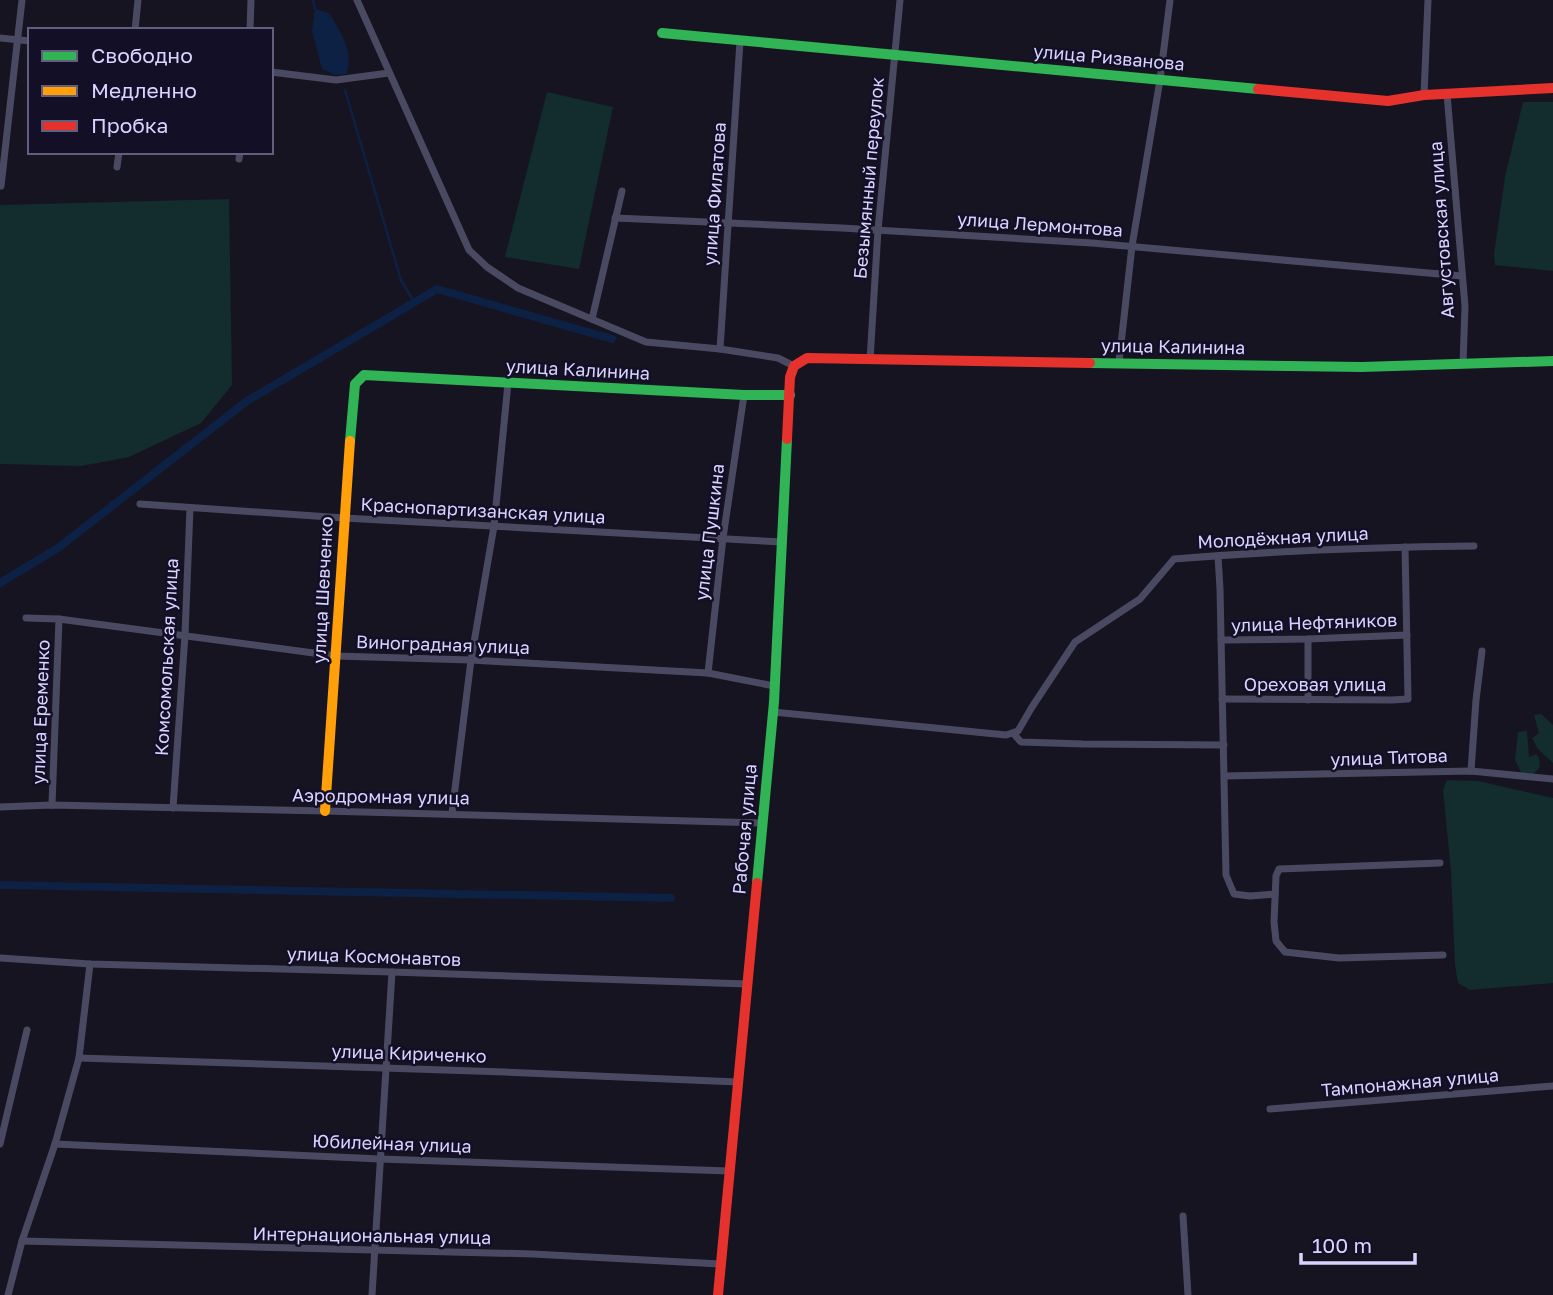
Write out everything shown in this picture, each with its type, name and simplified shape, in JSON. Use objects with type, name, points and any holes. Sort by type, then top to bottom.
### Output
[{"type":"street","points":[[1,186],[22,0]]},
{"type":"street","points":[[135,28],[138,0]]},
{"type":"street","points":[[250,28],[251,0]]},
{"type":"street","points":[[357,0],[469,250],[487,267],[518,288],[646,342],[778,358],[794,366]]},
{"type":"street","name":"Безымянный переулок","points":[[870,360],[878,230],[900,0]]},
{"type":"street","points":[[1119,362],[1132,246],[1160,80],[1170,0]]},
{"type":"street","points":[[1424,95],[1428,0]]},
{"type":"street","name":"улица Ризванова","points":[[662,33],[1388,102],[1424,95],[1553,88]]},
{"type":"street","points":[[0,38],[28,41]]},
{"type":"street","name":"улица Филатова","points":[[720,349],[740,40]]},
{"type":"street","points":[[273,72],[336,80],[389,73]]},
{"type":"street","name":"Августовская улица","points":[[1447,94],[1465,306],[1463,364]]},
{"type":"street","points":[[117,167],[119,154]]},
{"type":"street","points":[[592,318],[622,191]]},
{"type":"street","name":"улица Лермонтова","points":[[615,218],[878,230],[1132,246],[1462,276]]},
{"type":"street","name":"улица Калинина","points":[[794,366],[807,358],[1362,367],[1553,361]]},
{"type":"street","name":"Рабочая улица","points":[[718,1295],[773,712],[790,377],[794,366]]},
{"type":"street","name":"улица Калинина","points":[[364,375],[744,395],[790,395]]},
{"type":"street","name":"улица Шевченко","points":[[325,811],[355,384],[364,375]]},
{"type":"street","points":[[452,813],[471,660],[494,526],[508,383]]},
{"type":"street","name":"улица Пушкина","points":[[709,673],[723,538],[744,395]]},
{"type":"street","name":"Краснопартизанская улица","points":[[139,504],[782,542]]},
{"type":"street","name":"Комсомольская улица","points":[[173,808],[185,635],[190,508]]},
{"type":"street","name":"Молодёжная улица","points":[[1010,734],[1018,732],[1075,642],[1140,599],[1174,559],[1474,546]]},
{"type":"street","points":[[1405,547],[1407,635]]},
{"type":"street","points":[[1218,556],[1226,875],[1234,894],[1275,894]]},
{"type":"street","name":"Виноградная улица","points":[[26,618],[59,619],[336,656],[471,660],[709,673],[774,686]]},
{"type":"street","name":"улица Еременко","points":[[52,805],[59,619]]},
{"type":"street","name":"улица Нефтяников","points":[[1221,640],[1407,635]]},
{"type":"street","name":"Ореховая улица","points":[[1222,699],[1408,699],[1407,635]]},
{"type":"street","points":[[1308,639],[1308,700]]},
{"type":"street","points":[[1471,771],[1482,651]]},
{"type":"street","points":[[773,712],[1010,734],[1021,742],[1224,745]]},
{"type":"street","name":"улица Титова","points":[[1225,776],[1471,771],[1553,779]]},
{"type":"street","name":"Аэродромная улица","points":[[0,807],[52,805],[452,813],[762,823]]},
{"type":"street","points":[[1440,863],[1279,869],[1276,876],[1274,922],[1276,942],[1286,952],[1339,958],[1443,955]]},
{"type":"street","name":"улица Космонавтов","points":[[0,958],[90,964],[747,984]]},
{"type":"street","points":[[8,1295],[79,1058],[90,964]]},
{"type":"street","points":[[372,1295],[392,972]]},
{"type":"street","points":[[0,1144],[27,1030]]},
{"type":"street","name":"улица Кириченко","points":[[79,1058],[738,1082]]},
{"type":"street","name":"Тампонажная улица","points":[[1270,1109],[1553,1086]]},
{"type":"street","name":"Юбилейная улица","points":[[55,1144],[729,1171]]},
{"type":"street","points":[[1183,1216],[1188,1295]]},
{"type":"street","name":"Интернациональная улица","points":[[22,1241],[533,1254],[720,1264]]},
{"type":"green space","points":[[547,92],[613,107],[579,269],[505,257]]},
{"type":"green space","points":[[1523,102],[1553,102],[1553,271],[1495,265],[1494,254],[1505,177]]},
{"type":"green space","points":[[229,199],[232,385],[201,423],[129,457],[81,466],[0,464],[0,205]]},
{"type":"green space","points":[[1541,714],[1553,725],[1553,763],[1538,749],[1532,738],[1539,733],[1534,715]]},
{"type":"green space","points":[[1527,731],[1529,757],[1536,754],[1540,767],[1529,779],[1523,777],[1515,760],[1518,732]]},
{"type":"green space","points":[[1447,780],[1478,781],[1553,798],[1553,983],[1470,990],[1458,983],[1443,790]]},
{"type":"water","points":[[315,9],[329,13],[342,35],[349,58],[346,74],[335,75],[322,69],[312,31]]},
{"type":"waterway","points":[[313,0],[315,9]]},
{"type":"waterway","points":[[345,90],[401,280],[414,302]]},
{"type":"waterway","points":[[0,583],[58,548],[247,401],[437,289],[612,339]]},
{"type":"waterway","points":[[0,885],[671,898]]},
{"type":"traffic: fast","points":[[662,33],[1258,89]]},
{"type":"traffic: fast","points":[[1090,363],[1362,367],[1553,361]]},
{"type":"traffic: fast","points":[[350,441],[355,384],[364,375],[744,395],[790,395]]},
{"type":"traffic: fast","points":[[757,883],[774,702],[787,439]]},
{"type":"traffic: slow","points":[[325,811],[350,441]]},
{"type":"traffic: jam","points":[[1258,89],[1388,101],[1424,95],[1553,88]]},
{"type":"traffic: jam","points":[[787,439],[790,377],[794,366],[807,358],[1090,363]]},
{"type":"traffic: jam","points":[[718,1295],[757,883]]}]
